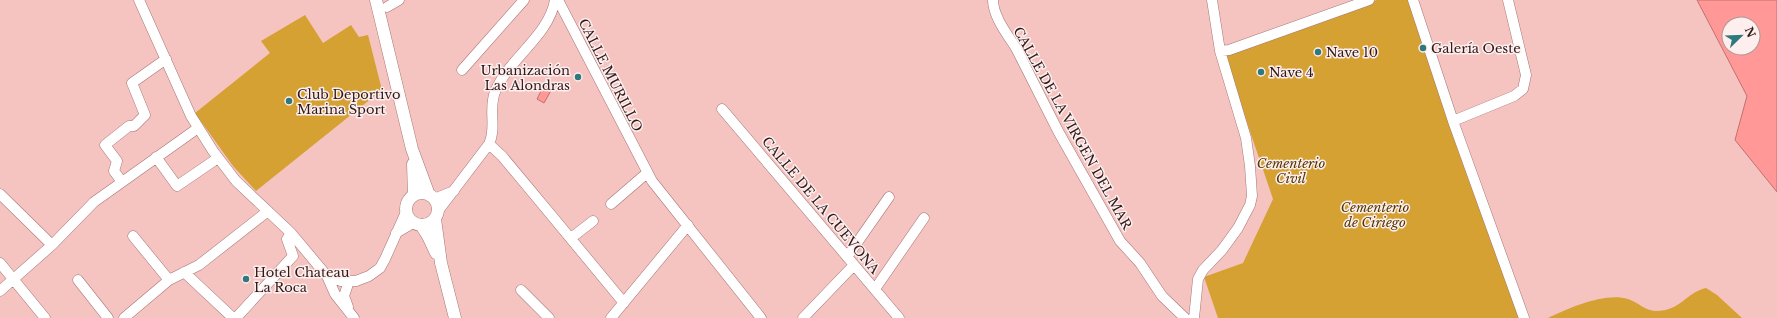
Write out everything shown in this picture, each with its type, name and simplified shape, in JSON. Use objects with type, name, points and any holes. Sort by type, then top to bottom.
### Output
[{"type":"main road","points":[[376,0],[412,148],[431,197],[438,204],[437,215],[441,263],[455,318]]},
{"type":"main road","points":[[412,148],[414,195],[407,204],[406,212],[428,236],[441,263]]},
{"type":"main road","points":[[414,195],[420,194],[431,197]]},
{"type":"main road","points":[[417,224],[429,224],[437,215]]},
{"type":"street","points":[[139,0],[198,128],[218,158],[236,181],[291,233],[335,284],[335,294],[351,315]]},
{"type":"street","points":[[387,7],[399,0]]},
{"type":"street","points":[[462,70],[524,0]]},
{"type":"street","points":[[437,215],[489,144],[492,138],[492,105],[495,92],[502,80],[551,16],[555,0]]},
{"type":"street","name":"CALLE MURILLO","points":[[558,0],[647,173],[657,188],[760,317]]},
{"type":"street","name":"CALLE DE LA VIRGEN DEL MAR","points":[[993,0],[995,11],[1002,26],[1016,48],[1087,184],[1116,234],[1140,263],[1162,296],[1185,318]]},
{"type":"street","points":[[1194,318],[1198,279],[1203,270],[1222,250],[1238,228],[1250,205],[1252,196],[1246,138],[1220,51],[1212,0]]},
{"type":"street","points":[[1220,51],[1229,50],[1369,0]]},
{"type":"street","points":[[1413,0],[1453,121],[1524,318]]},
{"type":"street","points":[[1453,121],[1514,96],[1523,89],[1526,75],[1508,0]]},
{"type":"street","name":"CALLE MURILLO","points":[[551,16],[562,15],[567,18]]},
{"type":"street","points":[[122,182],[114,171],[117,161],[105,145],[129,126],[134,126],[145,115],[132,83],[166,59]]},
{"type":"street","name":"CALLE DE LA CUEVONA","points":[[722,109],[899,318]]},
{"type":"street","points":[[0,292],[52,245],[94,202],[198,128]]},
{"type":"street","points":[[489,144],[502,156],[624,303]]},
{"type":"street","points":[[156,157],[178,186],[218,158]]},
{"type":"street","points":[[612,204],[647,173]]},
{"type":"street","points":[[431,197],[454,190]]},
{"type":"street","points":[[0,194],[52,245]]},
{"type":"street","points":[[847,257],[889,196]]},
{"type":"street","points":[[124,318],[169,280],[199,265],[268,211]]},
{"type":"street","points":[[335,284],[356,281],[369,276],[380,268],[386,259],[406,212]]},
{"type":"street","points":[[875,289],[924,218]]},
{"type":"street","points":[[571,238],[593,220]]},
{"type":"street","points":[[396,233],[417,224]]},
{"type":"street","points":[[612,318],[688,225]]},
{"type":"street","points":[[184,272],[234,318],[293,256],[287,239],[291,233]]},
{"type":"street","points":[[133,236],[169,280]]},
{"type":"street","points":[[0,263],[45,318]]},
{"type":"street","points":[[803,318],[854,265]]},
{"type":"street","points":[[78,280],[108,318]]},
{"type":"street","points":[[349,281],[344,296],[351,315]]},
{"type":"street","points":[[521,290],[549,318]]},
{"type":"green space","name":"Cementerio de Ciriego","points":[[1377,0],[1410,0],[1521,318],[1218,318],[1204,277],[1243,263],[1273,199],[1226,61],[1225,54]]},
{"type":"green space","name":"Club Deportivo Marina Sport","points":[[305,15],[323,43],[351,25],[359,37],[368,35],[382,90],[256,191],[233,166],[195,113],[270,53],[261,41]]},
{"type":"green space","points":[[1706,288],[1717,295],[1742,318],[1548,318],[1587,302],[1598,299],[1619,297],[1628,299],[1652,311],[1664,310],[1677,305],[1699,290]]},
{"type":"shaded area","points":[[1697,0],[1777,0],[1777,192],[1735,140],[1747,96],[1726,56],[1761,56],[1761,16],[1721,16],[1721,46]]},
{"type":"shaded area","points":[[545,83],[553,87],[544,103],[537,99]]},
{"type":"place","name":"Galería Oeste","points":[[1423,48]]},
{"type":"place","name":"Nave 10","points":[[1318,52]]},
{"type":"place","name":"Nave 4","points":[[1261,72]]},
{"type":"place","name":"Urbanización Las Alondras","points":[[578,77]]},
{"type":"place","name":"Club Deportivo Marina Sport","points":[[289,101]]},
{"type":"place","name":"Hotel Chateau La Roca","points":[[246,279]]},
{"type":"park label","name":"Cementerio Civil","points":[[1291,170]]}]
